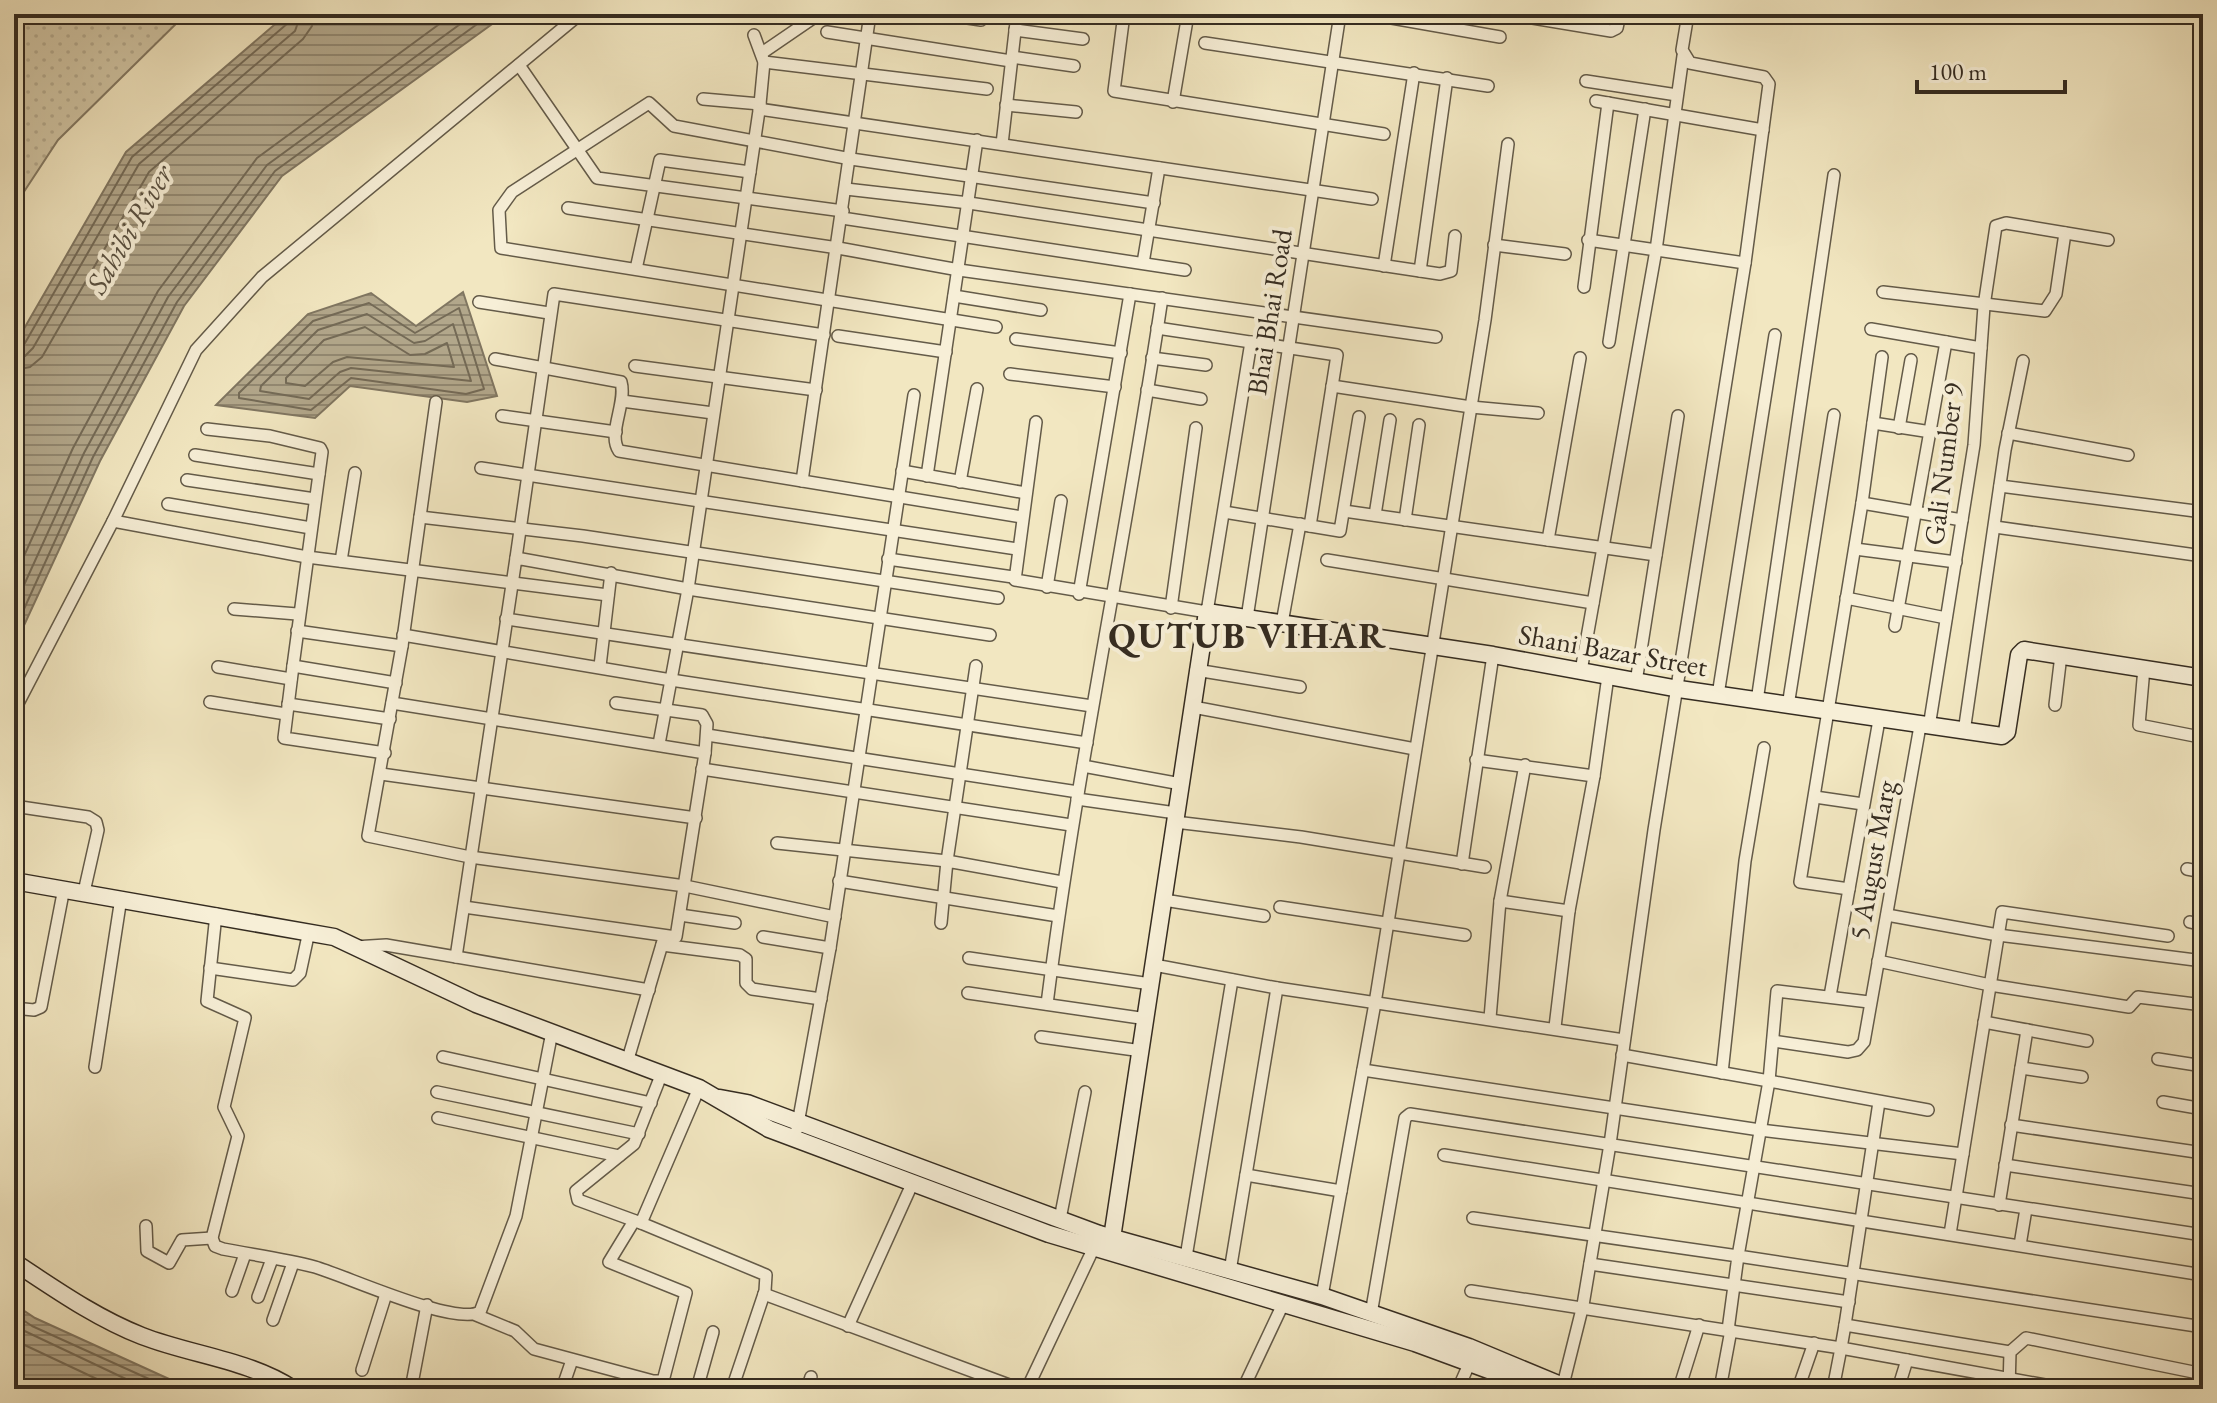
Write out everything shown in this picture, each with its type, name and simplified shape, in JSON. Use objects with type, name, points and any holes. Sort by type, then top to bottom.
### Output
[{"type":"street","points":[[14,711],[113,521],[196,350],[213,328],[262,277],[580,14]]},
{"type":"street","points":[[763,58],[819,14]]},
{"type":"street","points":[[802,481],[870,14]]},
{"type":"street","points":[[941,14],[981,20],[987,14]]},
{"type":"street","points":[[1002,144],[1017,14]]},
{"type":"street","points":[[1124,14],[1114,91],[1384,134]]},
{"type":"street","points":[[1173,102],[1188,14]]},
{"type":"street","name":"Bhai Bhai Road","points":[[1247,618],[1340,14]]},
{"type":"street","points":[[1369,14],[1500,37]]},
{"type":"street","points":[[1508,14],[1607,31],[1617,28],[1620,14]]},
{"type":"street","points":[[1581,671],[1656,250],[1688,14]]},
{"type":"street","points":[[1015,30],[1083,39]]},
{"type":"street","points":[[827,32],[1074,66]]},
{"type":"street","points":[[659,744],[688,589],[759,106],[763,58],[754,35]]},
{"type":"street","points":[[1205,43],[1488,86]]},
{"type":"street","points":[[796,1130],[1060,1219],[1102,1240],[1186,1257],[1322,1296],[1469,1347],[1565,1388],[1596,1235],[1616,1109],[1624,1040],[1745,263],[1768,80],[1696,66],[1683,56]]},
{"type":"street","points":[[763,58],[987,89]]},
{"type":"street","points":[[519,65],[597,178],[746,197],[964,236],[1185,270]]},
{"type":"street","points":[[1384,266],[1414,73]]},
{"type":"street","points":[[1420,271],[1447,78]]},
{"type":"street","points":[[1586,81],[1677,95]]},
{"type":"street","points":[[703,99],[1372,199]]},
{"type":"street","points":[[1584,287],[1602,102],[1763,130]]},
{"type":"street","points":[[996,327],[830,298],[501,248],[497,216],[504,200],[649,103],[674,126],[851,159],[1154,203]]},
{"type":"street","points":[[1006,105],[1076,112]]},
{"type":"street","points":[[1609,342],[1645,109]]},
{"type":"street","points":[[927,476],[977,140]]},
{"type":"street","points":[[1322,1296],[1375,1003],[1397,852],[1444,578],[1508,144]]},
{"type":"street","points":[[636,269],[659,162],[663,159],[750,172]]},
{"type":"street","points":[[1143,263],[1159,168]]},
{"type":"street","points":[[1757,701],[1834,175]]},
{"type":"street","points":[[846,189],[969,203],[1440,274],[1451,271],[1455,236]]},
{"type":"street","points":[[568,208],[838,248],[959,270],[1436,337]]},
{"type":"street","name":"Gali Number 9","points":[[1924,727],[1956,562],[1974,445],[1984,306],[1996,226],[2006,223],[2065,233]]},
{"type":"street","points":[[1883,292],[2038,312],[2050,309],[2056,294],[2065,233],[2108,240]]},
{"type":"street","points":[[1588,240],[1745,263]]},
{"type":"street","points":[[1494,245],[1565,254]]},
{"type":"street","points":[[456,957],[519,528],[539,420],[552,297],[559,292],[824,335]]},
{"type":"street","points":[[1079,594],[1130,294]]},
{"type":"street","points":[[954,296],[1041,310]]},
{"type":"street","points":[[1047,1004],[1071,825],[1114,599],[1162,298]]},
{"type":"street","points":[[479,302],[549,313]]},
{"type":"street","points":[[1157,328],[1337,355],[1305,525],[1282,623]]},
{"type":"street","points":[[1871,329],[1981,348]]},
{"type":"street","points":[[1718,695],[1775,335]]},
{"type":"street","points":[[838,336],[946,352]]},
{"type":"street","points":[[1016,339],[1121,353]]},
{"type":"street","points":[[1027,1389],[1102,1240],[1142,1051],[1196,670],[1251,342]]},
{"type":"street","points":[[1895,626],[1946,342]]},
{"type":"street","points":[[1849,889],[1800,882],[1855,549],[1882,357]]},
{"type":"street","points":[[1152,358],[1206,365]]},
{"type":"street","points":[[1548,540],[1580,358]]},
{"type":"street","points":[[495,359],[616,380],[623,386],[616,432],[615,449],[619,451],[1022,517]]},
{"type":"street","points":[[1899,428],[1911,360]]},
{"type":"street","points":[[1964,732],[2008,433],[2023,361]]},
{"type":"street","points":[[635,366],[816,390]]},
{"type":"street","points":[[1010,374],[1115,387]]},
{"type":"street","points":[[1332,386],[1471,407],[1538,413]]},
{"type":"street","points":[[960,482],[977,389]]},
{"type":"street","points":[[1147,390],[1201,399]]},
{"type":"street","points":[[796,1130],[835,917],[914,395]]},
{"type":"street","points":[[622,401],[713,413]]},
{"type":"street","points":[[436,402],[385,753],[368,832],[371,839],[470,857],[685,886],[835,917]]},
{"type":"street","points":[[1788,706],[1834,415]]},
{"type":"street","points":[[502,416],[616,432]]},
{"type":"street","points":[[1636,682],[1678,416]]},
{"type":"street","points":[[1224,512],[1338,532],[1359,417]]},
{"type":"street","points":[[1375,515],[1390,420]]},
{"type":"street","points":[[1013,577],[1036,422]]},
{"type":"street","points":[[1873,423],[1931,432]]},
{"type":"street","points":[[1405,520],[1419,425]]},
{"type":"street","points":[[1171,608],[1196,428]]},
{"type":"street","points":[[207,429],[314,446],[322,452],[297,614],[283,734],[287,740],[385,753]]},
{"type":"street","points":[[2008,433],[2128,455]]},
{"type":"street","points":[[195,455],[319,474]]},
{"type":"street","points":[[481,468],[1017,549]]},
{"type":"street","points":[[902,471],[1026,493]]},
{"type":"street","points":[[341,561],[355,473]]},
{"type":"street","points":[[187,480],[315,499]]},
{"type":"street","points":[[2000,486],[2203,512]]},
{"type":"street","points":[[1047,587],[1061,501]]},
{"type":"street","points":[[1862,503],[1915,515],[1962,520]]},
{"type":"street","points":[[168,504],[311,528]]},
{"type":"street","points":[[1344,511],[1656,555]]},
{"type":"street","points":[[420,517],[519,528],[998,598]]},
{"type":"street","points":[[113,521],[307,557],[608,595]]},
{"type":"street","points":[[1995,527],[2203,556]]},
{"type":"street","points":[[1855,549],[1905,558],[1956,562]]},
{"type":"street","points":[[516,558],[688,589],[990,635]]},
{"type":"street","points":[[888,559],[1013,577],[1021,584],[1079,594],[1207,612]]},
{"type":"street","points":[[1327,560],[1593,603]]},
{"type":"street","points":[[600,666],[611,573]]},
{"type":"street","points":[[1846,598],[1946,618]]},
{"type":"street","points":[[234,609],[297,614]]},
{"type":"street","name":"Shani Bazar Street","points":[[1207,612],[1433,645],[1679,689],[2002,736],[2007,732],[2021,652],[2061,655]]},
{"type":"street","points":[[506,619],[1092,706]]},
{"type":"street","points":[[297,631],[502,651],[1087,743]]},
{"type":"street","points":[[1462,864],[1493,655]]},
{"type":"street","points":[[2055,705],[2061,655],[2203,678]]},
{"type":"street","points":[[293,666],[396,683]]},
{"type":"street","points":[[941,923],[947,861],[976,666]]},
{"type":"street","points":[[218,667],[291,679]]},
{"type":"street","points":[[2144,668],[2138,719],[2141,727],[2200,737]]},
{"type":"street","points":[[1196,670],[1300,687]]},
{"type":"street","points":[[1555,1027],[1569,911],[1594,776],[1608,676]]},
{"type":"street","points":[[210,702],[390,719]]},
{"type":"street","points":[[392,703],[705,753]]},
{"type":"street","points":[[616,703],[706,718],[705,753],[676,937],[663,941]]},
{"type":"street","points":[[1193,707],[1415,749]]},
{"type":"street","points":[[1830,996],[1879,720]]},
{"type":"street","name":"5 August Marg","points":[[1773,1041],[1854,1051],[1864,1042],[1869,1002],[1924,727]]},
{"type":"street","points":[[707,735],[961,773],[1078,795],[1175,818],[1485,867]]},
{"type":"street","points":[[1722,1073],[1745,861],[1764,748]]},
{"type":"street","points":[[1476,760],[1594,776]]},
{"type":"street","points":[[1490,1018],[1500,901],[1525,765]]},
{"type":"street","points":[[1083,766],[1181,784]]},
{"type":"street","points":[[702,769],[1071,825]]},
{"type":"street","points":[[381,774],[696,818]]},
{"type":"street","points":[[1815,797],[1863,804]]},
{"type":"street","points":[[14,806],[88,817],[96,822],[98,830],[84,892]]},
{"type":"street","points":[[777,843],[947,861],[1062,882]]},
{"type":"street","points":[[2187,869],[2203,872]]},
{"type":"street","points":[[14,881],[309,931],[354,947],[451,993],[628,1059],[718,1098],[747,1103],[796,1130],[913,1182],[1102,1240],[1470,1362],[1540,1389]]},
{"type":"street","points":[[839,881],[1058,916]]},
{"type":"street","points":[[14,1008],[34,1010],[41,1007],[64,888]]},
{"type":"street","points":[[95,1067],[121,898]]},
{"type":"street","points":[[1164,900],[1264,916]]},
{"type":"street","points":[[1500,901],[1569,911]]},
{"type":"street","points":[[464,907],[740,955],[746,959],[746,983],[752,989],[821,999]]},
{"type":"street","points":[[1280,907],[1465,935]]},
{"type":"street","points":[[1950,1234],[2004,912],[2168,936]]},
{"type":"street","points":[[216,914],[207,1001],[245,1018],[224,1107],[238,1136],[212,1238],[215,1246],[326,1271],[386,1294],[476,1315],[515,1331],[528,1347],[653,1381],[663,1381],[686,1293],[609,1262],[638,1222],[699,1088]]},
{"type":"street","points":[[680,915],[735,923]]},
{"type":"street","points":[[1887,915],[1998,935],[2203,961]]},
{"type":"street","points":[[2190,922],[2203,925]]},
{"type":"street","points":[[210,968],[293,980],[300,973],[309,931]]},
{"type":"street","points":[[763,937],[830,948]]},
{"type":"street","points":[[628,1059],[663,941]]},
{"type":"street","points":[[354,947],[386,945],[649,990]]},
{"type":"street","points":[[969,958],[1151,984]]},
{"type":"street","points":[[1878,961],[1990,985],[2129,1007],[2138,997],[2203,1005]]},
{"type":"street","points":[[1154,965],[1277,988],[1555,1027],[1624,1040]]},
{"type":"street","points":[[1186,1257],[1232,980]]},
{"type":"street","points":[[1230,1271],[1277,988]]},
{"type":"street","points":[[1720,1389],[1738,1256],[1769,1081],[1777,991],[1869,1002]]},
{"type":"street","points":[[968,993],[1147,1019]]},
{"type":"street","points":[[1984,1022],[2087,1041]]},
{"type":"street","points":[[1999,1205],[2027,1030]]},
{"type":"street","points":[[476,1315],[484,1303],[516,1216],[552,1032]]},
{"type":"street","points":[[1041,1037],[1142,1051]]},
{"type":"street","points":[[1622,1055],[1928,1110]]},
{"type":"street","points":[[443,1057],[651,1103]]},
{"type":"street","points":[[2158,1059],[2203,1066]]},
{"type":"street","points":[[2021,1068],[2082,1077]]},
{"type":"street","points":[[1363,1070],[1760,1130],[1963,1154]]},
{"type":"street","points":[[662,1073],[639,1134],[619,1156],[576,1191],[575,1198],[765,1274],[764,1294],[732,1389]]},
{"type":"street","points":[[437,1092],[639,1134]]},
{"type":"street","points":[[1060,1219],[1085,1092]]},
{"type":"street","points":[[1833,1389],[1854,1274],[1879,1102]]},
{"type":"street","points":[[2163,1102],[2203,1109]]},
{"type":"street","points":[[1371,1314],[1407,1115],[2203,1235]]},
{"type":"street","points":[[438,1118],[619,1156]]},
{"type":"street","points":[[2011,1125],[2203,1153]]},
{"type":"street","points":[[1444,1155],[2203,1275]]},
{"type":"street","points":[[2005,1165],[2203,1194]]},
{"type":"street","points":[[1246,1175],[1341,1191]]},
{"type":"street","points":[[848,1326],[913,1182]]},
{"type":"street","points":[[2020,1245],[2026,1209]]},
{"type":"street","points":[[1473,1218],[2203,1327]]},
{"type":"street","points":[[146,1226],[147,1251],[169,1263],[182,1240],[212,1238]]},
{"type":"street","points":[[232,1291],[245,1254]]},
{"type":"street","points":[[258,1297],[272,1259]]},
{"type":"street","points":[[14,1262],[114,1324],[182,1350],[260,1373],[293,1389]]},
{"type":"street","points":[[273,1320],[293,1263]]},
{"type":"street","points":[[1590,1264],[1849,1302]]},
{"type":"street","points":[[1471,1291],[1583,1305],[1907,1360],[2009,1383],[2067,1389]]},
{"type":"street","points":[[362,1370],[386,1294]]},
{"type":"street","points":[[764,1294],[1020,1389]]},
{"type":"street","points":[[1243,1389],[1284,1302]]},
{"type":"street","points":[[411,1389],[427,1305]]},
{"type":"street","points":[[1679,1389],[1699,1325]]},
{"type":"street","points":[[1845,1325],[2010,1352]]},
{"type":"street","points":[[697,1389],[713,1332]]},
{"type":"street","points":[[2009,1383],[2010,1352],[2022,1340],[2030,1338],[2203,1374]]},
{"type":"street","points":[[1798,1389],[1814,1343]]},
{"type":"street","points":[[562,1389],[572,1360]]},
{"type":"street","points":[[1898,1389],[1907,1360]]},
{"type":"street","points":[[1458,1389],[1470,1362]]},
{"type":"street","points":[[807,1389],[811,1377]]},
{"type":"shaded area","points":[[14,14],[186,14],[58,140],[14,207]]},
{"type":"water","name":"Sahibi River","points":[[287,14],[506,14],[282,176],[184,306],[100,461],[14,647],[14,346],[126,152]]},
{"type":"water","points":[[463,292],[497,396],[467,402],[350,386],[315,418],[216,405],[308,314],[371,293],[416,326]]},
{"type":"water","points":[[14,1304],[35,1318],[191,1389],[14,1389]]},
{"type":"district","name":"QUTUB VIHAR","points":[[1248,635]]}]
